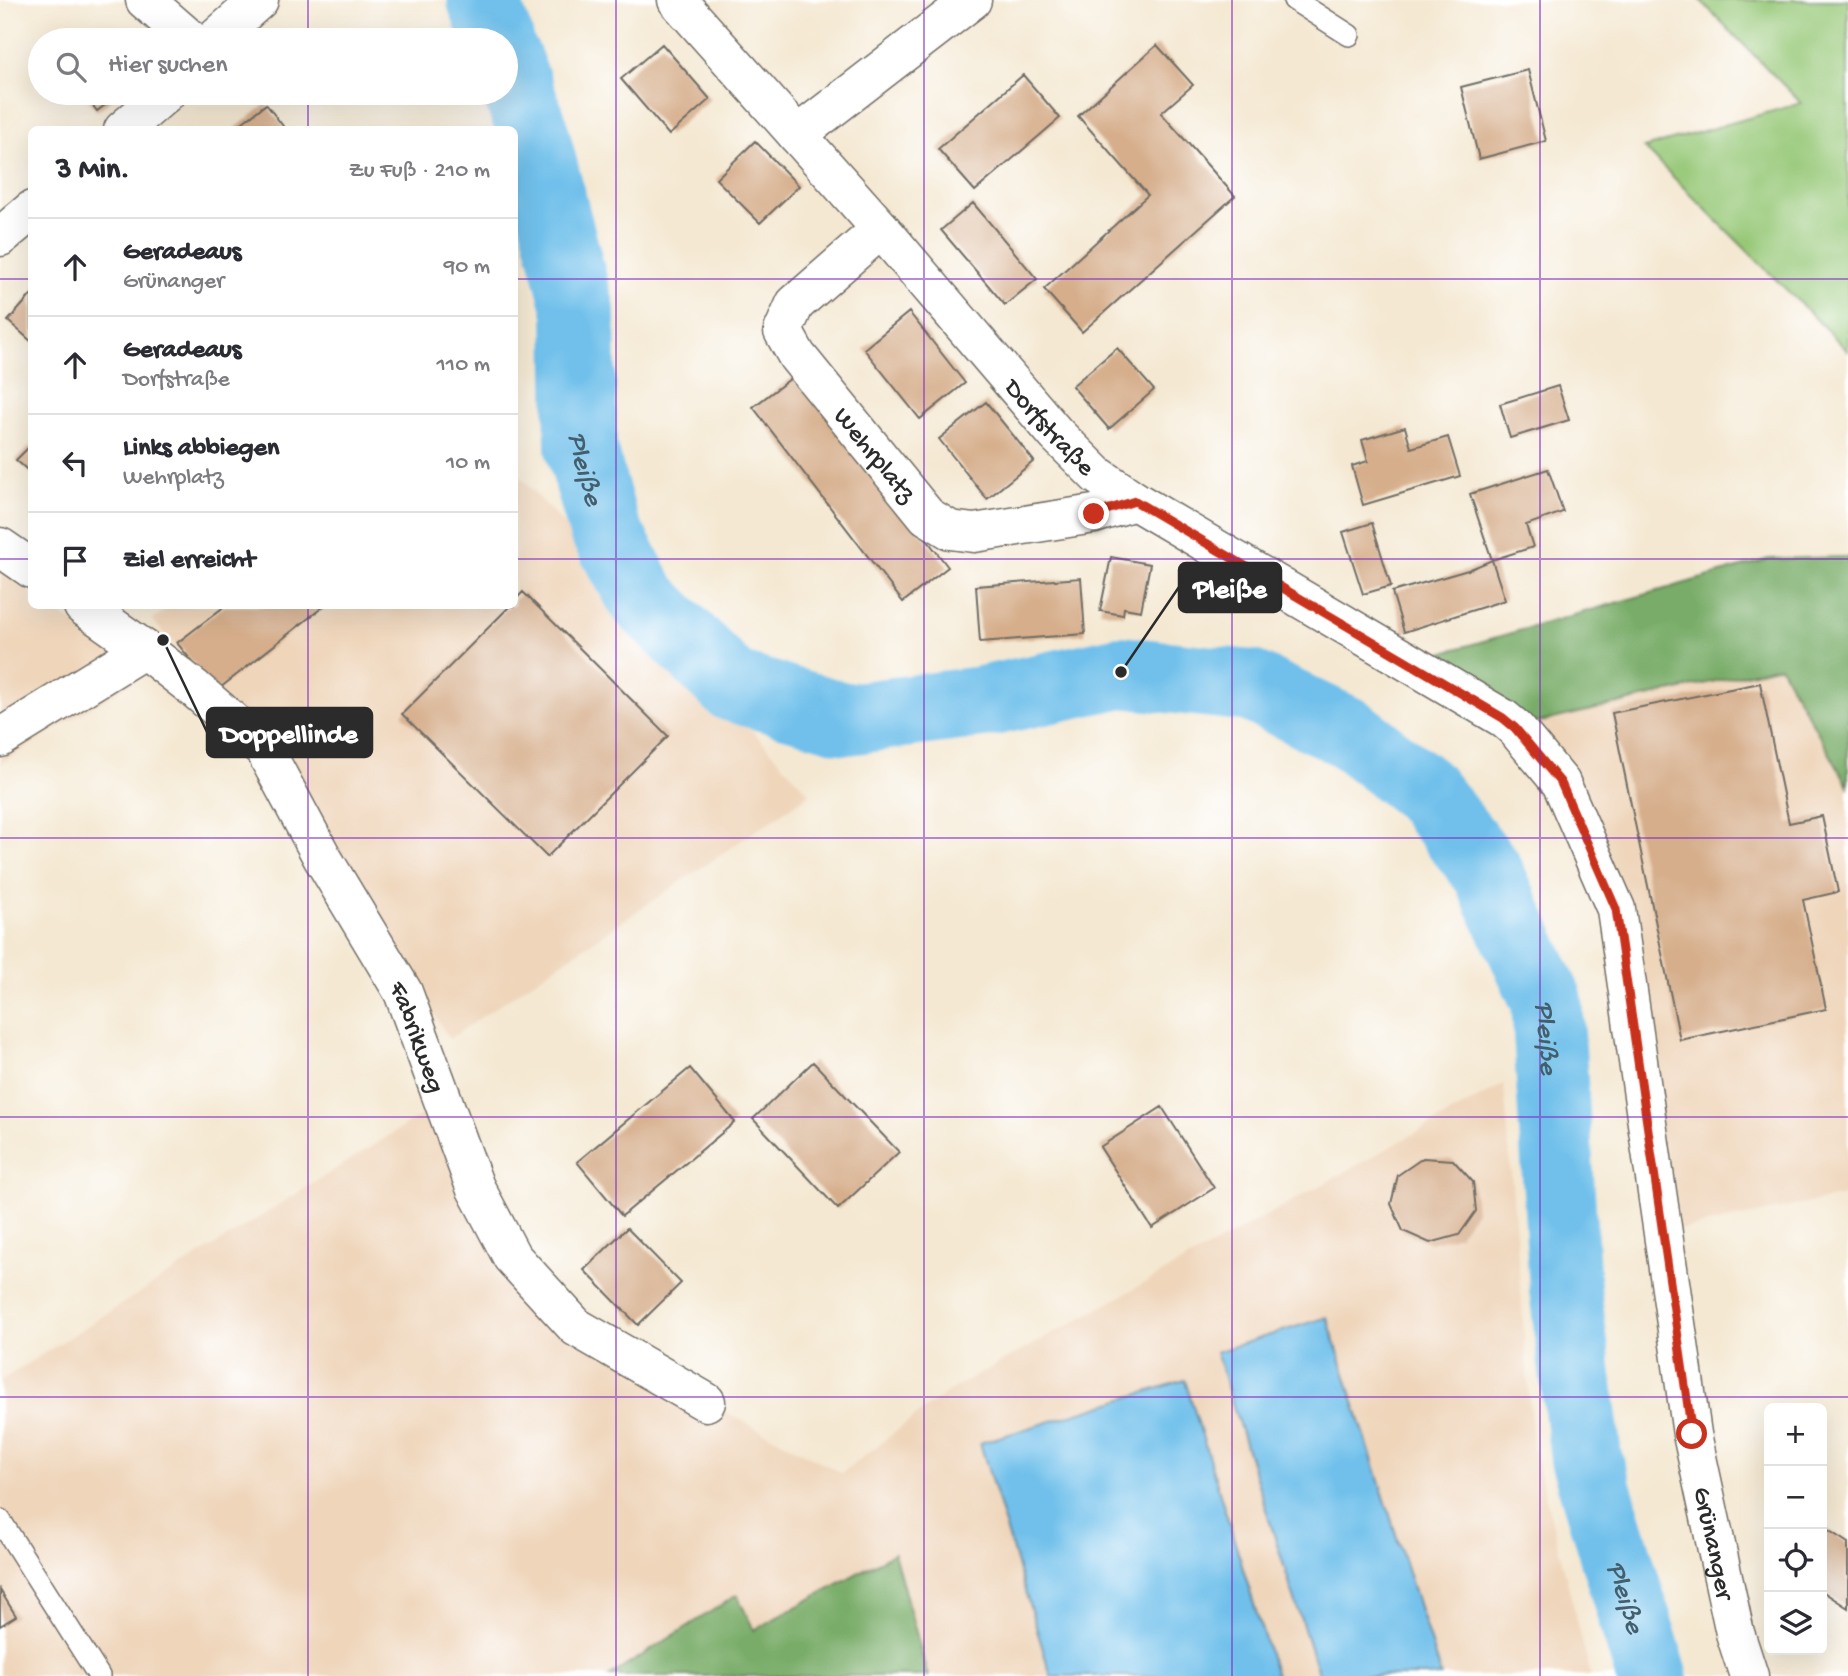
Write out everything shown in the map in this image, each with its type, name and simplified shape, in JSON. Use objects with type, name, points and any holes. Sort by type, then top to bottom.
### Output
[{"type":"street","points":[[145,0],[177,28]]},
{"type":"street","points":[[228,28],[259,0]]},
{"type":"street","name":"Dorfstraße","points":[[677,0],[881,229],[1056,434],[1097,475],[1135,501],[1503,718],[1515,728],[1561,783],[1616,909]]},
{"type":"street","points":[[797,135],[972,0]]},
{"type":"street","points":[[128,126],[152,105]]},
{"type":"street","points":[[0,237],[28,213]]},
{"type":"street","name":"Wehrplatz","points":[[881,229],[795,304],[783,331],[797,356],[927,516],[950,530],[974,533],[1094,514],[1135,501]]},
{"type":"street","points":[[0,547],[28,566]]},
{"type":"street","name":"Fabrikweg","points":[[87,609],[195,689],[264,749],[322,857],[403,992],[475,1187],[512,1257],[576,1327],[706,1402]]},
{"type":"street","points":[[0,738],[144,649]]},
{"type":"street","name":"Grünanger","points":[[1616,909],[1692,1434],[1735,1633],[1749,1676]]},
{"type":"lane","points":[[1294,0],[1349,35]]},
{"type":"lane","points":[[0,1520],[99,1676]]},
{"type":"shaded area","points":[[518,474],[810,794],[449,1039],[281,759],[152,620],[165,609],[518,609]]},
{"type":"shaded area","points":[[0,571],[28,591],[28,609],[53,609],[145,674],[0,764]]},
{"type":"shaded area","points":[[1780,666],[1848,786],[1848,1195],[1663,1233],[1616,909],[1515,728]]},
{"type":"shaded area","points":[[1504,1084],[1533,1446],[1591,1676],[0,1676],[0,1381],[442,1102],[512,1257],[706,1402],[842,1473],[946,1393]]},
{"type":"green space","points":[[1700,0],[1848,0],[1848,351],[1644,148],[1801,103]]},
{"type":"green space","points":[[1848,557],[1848,786],[1780,666],[1515,728],[1410,662],[1769,559]]},
{"type":"green space","points":[[894,1553],[928,1676],[610,1676],[737,1595],[754,1630]]},
{"type":"water","points":[[1327,1317],[1441,1676],[1319,1676],[1216,1352]]},
{"type":"water","points":[[1185,1380],[1276,1676],[1051,1676],[980,1443]]},
{"type":"building","points":[[662,44],[710,99],[669,135],[621,79]]},
{"type":"building","points":[[1157,45],[1193,85],[1161,113],[1235,196],[1082,332],[1044,289],[1148,195],[1078,116]]},
{"type":"building","points":[[1528,70],[1546,141],[1479,159],[1461,87]]},
{"type":"building","points":[[1023,75],[1060,118],[975,191],[938,149]]},
{"type":"building","points":[[92,105],[105,105],[97,111]]},
{"type":"building","points":[[267,105],[283,126],[238,126]]},
{"type":"building","points":[[755,141],[799,186],[760,223],[716,179]]},
{"type":"building","points":[[973,203],[1037,279],[1005,305],[941,230]]},
{"type":"building","points":[[28,298],[28,338],[8,321]]},
{"type":"building","points":[[909,312],[965,383],[920,419],[864,349]]},
{"type":"building","points":[[1117,348],[1154,390],[1109,429],[1072,386]]},
{"type":"building","points":[[798,373],[948,567],[903,602],[753,407]]},
{"type":"building","points":[[1558,386],[1569,420],[1510,438],[1500,404]]},
{"type":"building","points":[[986,402],[1034,461],[987,499],[939,439]]},
{"type":"building","points":[[1405,427],[1411,448],[1448,437],[1460,476],[1363,505],[1352,466],[1368,461],[1362,440]]},
{"type":"building","points":[[28,448],[28,470],[16,460]]},
{"type":"building","points":[[1548,469],[1563,512],[1526,525],[1533,547],[1492,560],[1470,494]]},
{"type":"building","points":[[1372,523],[1391,586],[1363,594],[1343,532]]},
{"type":"building","points":[[1111,557],[1150,564],[1141,611],[1124,608],[1123,615],[1100,611]]},
{"type":"building","points":[[1492,560],[1505,600],[1404,632],[1392,592],[1468,570]]},
{"type":"building","points":[[1081,578],[1085,634],[980,642],[976,586]]},
{"type":"building","points":[[523,592],[668,736],[547,857],[402,714],[507,609],[518,609],[518,597]]},
{"type":"building","points":[[221,609],[320,609],[216,691],[177,643]]},
{"type":"building","points":[[1760,683],[1789,823],[1822,816],[1838,892],[1803,900],[1826,1009],[1680,1040],[1612,713]]},
{"type":"building","points":[[813,1062],[899,1152],[838,1209],[753,1119]]},
{"type":"building","points":[[690,1068],[735,1122],[622,1216],[577,1162]]},
{"type":"building","points":[[1162,1107],[1214,1188],[1152,1228],[1100,1147]]},
{"type":"building","points":[[1423,1158],[1453,1160],[1473,1182],[1476,1211],[1459,1235],[1430,1243],[1403,1231],[1391,1204],[1398,1175]]},
{"type":"building","points":[[627,1228],[681,1283],[638,1325],[584,1270]]},
{"type":"building","points":[[1827,1529],[1848,1543],[1848,1608],[1827,1594]]},
{"type":"building","points":[[0,1590],[16,1616],[0,1626]]},
{"type":"waterway","name":"Pleiße","points":[[483,0],[494,28]]},
{"type":"waterway","name":"Pleiße","points":[[518,91],[531,125],[579,311],[581,447],[604,528],[643,598],[732,686],[847,719],[982,702],[1121,672],[1251,686],[1349,733],[1422,789],[1487,871],[1547,1001],[1565,1289],[1586,1458],[1652,1676]]},
{"type":"place","name":"Doppellinde","points":[[163,640]]},
{"type":"place","name":"Pleiße","points":[[1121,672]]},
{"type":"route","points":[[1094,514],[1135,501],[1503,718],[1515,728],[1561,783],[1616,909],[1692,1434]]}]
